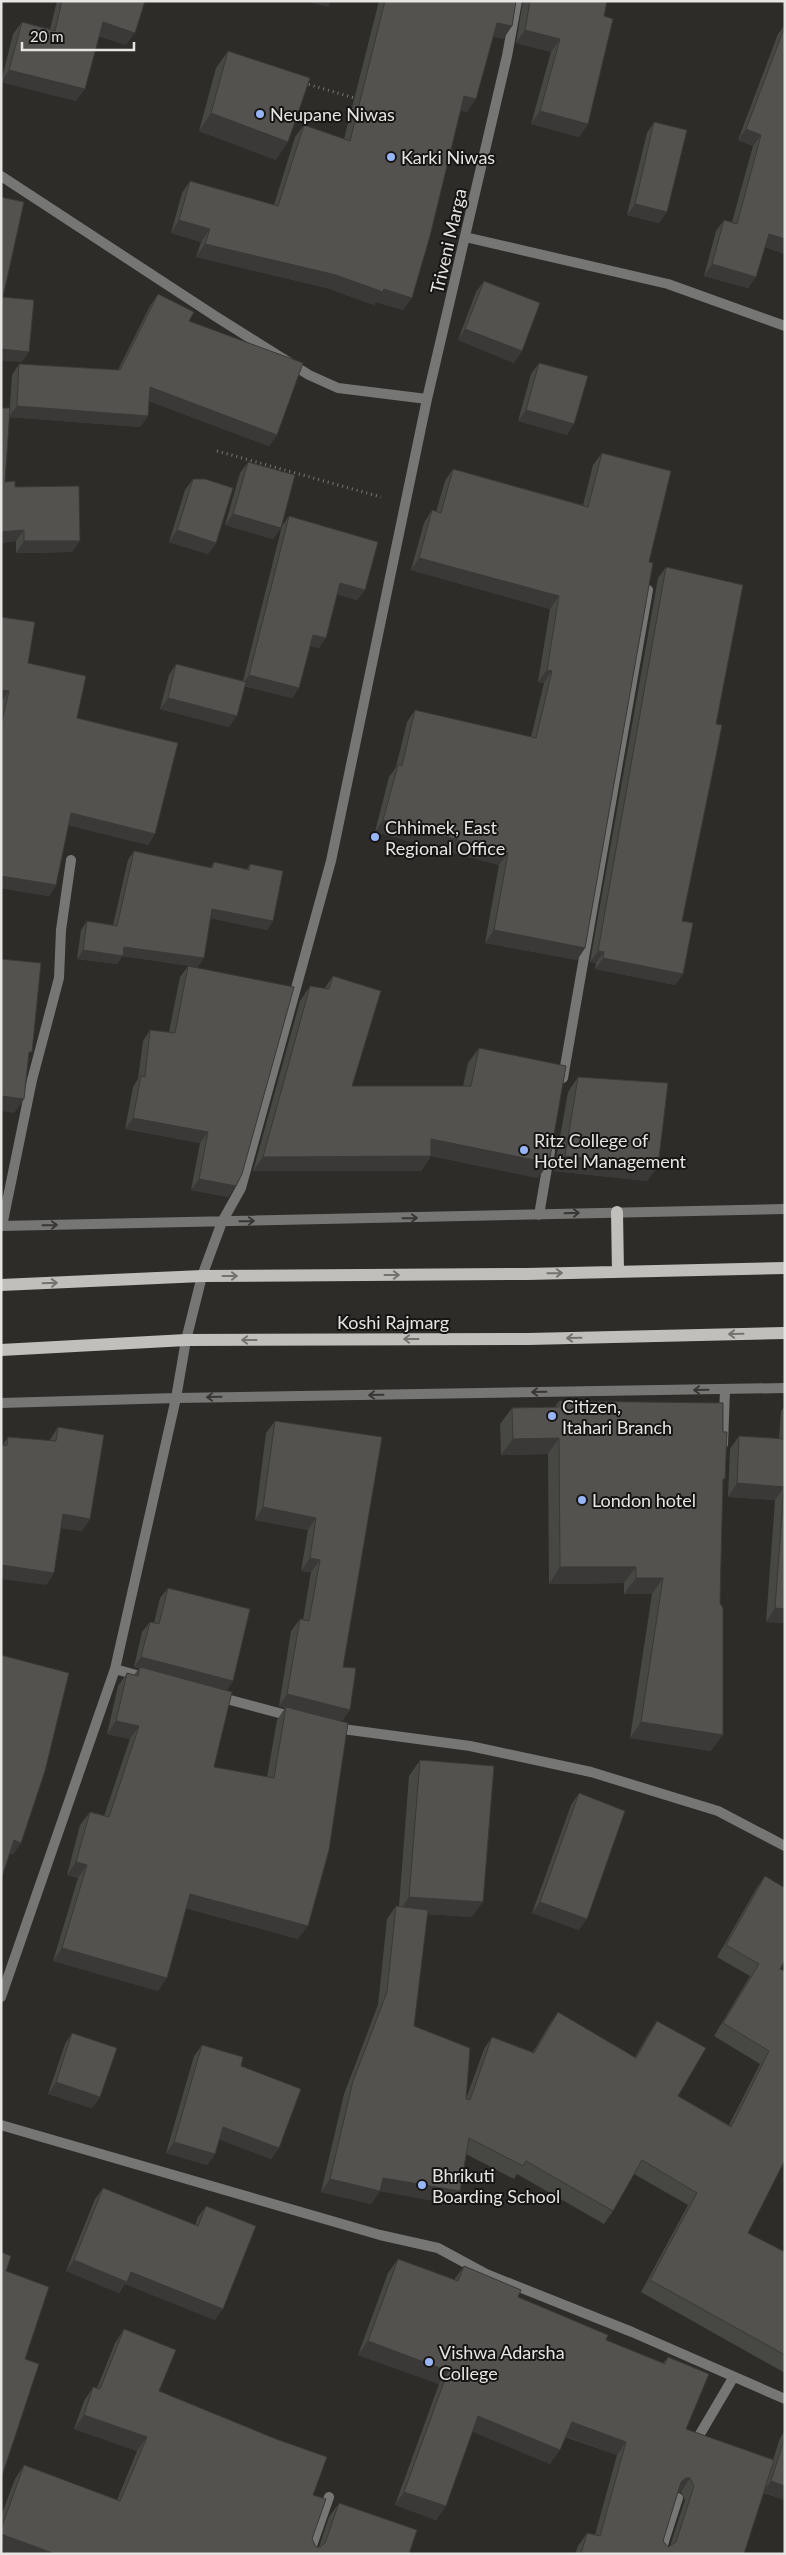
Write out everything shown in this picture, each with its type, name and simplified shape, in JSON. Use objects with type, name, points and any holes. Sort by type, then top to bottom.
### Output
[{"type":"main road","points":[[617,1212],[618,1272]]},
{"type":"main road","points":[[1,1285],[202,1276],[618,1272],[785,1268]]},
{"type":"main road","name":"Koshi Rajmarg","points":[[1,1350],[186,1340],[528,1339],[785,1333]]},
{"type":"street","name":"Triveni Marga","points":[[1,1997],[115,1669],[176,1398],[186,1340],[202,1276],[222,1222],[241,1188],[331,861],[427,399],[507,56],[517,1]]},
{"type":"street","points":[[1,176],[214,316],[309,375],[338,388],[427,399]]},
{"type":"street","points":[[466,237],[668,284],[785,326]]},
{"type":"street","points":[[562,1087],[651,577]]},
{"type":"street","points":[[71,860],[61,930],[59,978],[32,1080],[7,1194],[2,1226],[785,1209]]},
{"type":"street","points":[[539,1214],[553,1136]]},
{"type":"street","points":[[1,1403],[176,1398],[785,1388]]},
{"type":"street","points":[[722,1459],[725,1390]]},
{"type":"street","points":[[115,1669],[153,1680]]},
{"type":"street","points":[[211,1695],[307,1720]]},
{"type":"street","points":[[326,1726],[346,1731],[470,1746],[591,1772],[718,1811],[785,1846]]},
{"type":"street","points":[[1,2125],[380,2235],[438,2248],[486,2274],[623,2329],[785,2399]]},
{"type":"street","points":[[700,2434],[733,2378]]},
{"type":"street","points":[[309,2554],[329,2497]]},
{"type":"street","points":[[660,2554],[678,2498]]},
{"type":"path","points":[[294,80],[359,100]]},
{"type":"path","points":[[217,451],[406,504]]},
{"type":"building","points":[[62,1],[145,1],[135,33],[103,22],[85,89],[9,70],[22,22],[55,31]]},
{"type":"building","points":[[385,1],[516,1],[512,26],[497,23],[476,99],[464,96],[430,236],[412,298],[384,289],[383,292],[336,275],[205,244],[210,229],[179,220],[190,181],[278,206],[304,125],[350,141]]},
{"type":"building","points":[[530,1],[607,1],[604,16],[613,19],[588,124],[540,111],[560,39],[525,30]]},
{"type":"building","points":[[785,26],[785,239],[769,234],[756,277],[712,264],[724,220],[737,224],[761,135],[746,129]]},
{"type":"building","points":[[228,51],[310,78],[288,142],[211,113]]},
{"type":"building","points":[[654,122],[687,130],[667,212],[635,204]]},
{"type":"building","points":[[1,197],[24,202],[3,297],[34,300],[29,352],[1,349]]},
{"type":"building","points":[[484,281],[540,303],[522,351],[465,329]]},
{"type":"building","points":[[158,294],[194,312],[189,321],[303,363],[277,435],[150,387],[148,416],[17,406],[19,364],[120,370]]},
{"type":"building","points":[[539,363],[588,376],[574,424],[526,410]]},
{"type":"building","points":[[1,408],[10,408],[5,482],[15,481],[15,487],[79,486],[80,541],[24,541],[24,530],[1,532]]},
{"type":"building","points":[[602,453],[671,471],[649,562],[653,563],[585,948],[494,930],[508,853],[383,820],[398,765],[402,766],[415,710],[536,738],[552,671],[547,670],[559,596],[419,558],[432,510],[441,513],[453,469],[588,507]]},
{"type":"building","points":[[248,462],[295,475],[281,528],[233,514]]},
{"type":"building","points":[[193,479],[205,479],[233,488],[216,543],[177,530]]},
{"type":"building","points":[[289,516],[378,542],[365,590],[340,583],[326,638],[313,635],[299,688],[249,675]]},
{"type":"building","points":[[666,567],[743,585],[716,724],[722,725],[682,921],[693,923],[683,974],[603,958],[604,952],[598,951]]},
{"type":"building","points":[[1,617],[35,622],[28,663],[86,676],[77,718],[178,743],[155,834],[71,813],[56,885],[1,876],[1,725],[9,691],[1,690]]},
{"type":"building","points":[[176,664],[246,682],[237,716],[168,698]]},
{"type":"building","points":[[134,851],[212,868],[214,862],[249,870],[250,864],[283,871],[273,921],[212,909],[204,958],[124,947],[123,956],[83,950],[87,921],[117,926]]},
{"type":"building","points":[[1,959],[41,963],[32,1052],[29,1052],[24,1099],[1,1096]]},
{"type":"building","points":[[188,966],[294,987],[242,1174],[236,1186],[199,1179],[208,1132],[133,1118],[141,1076],[145,1077],[150,1030],[175,1033]]},
{"type":"building","points":[[333,976],[381,991],[352,1086],[471,1086],[479,1048],[566,1066],[549,1163],[431,1139],[431,1156],[263,1157],[310,986],[329,989]]},
{"type":"building","points":[[578,1077],[668,1083],[658,1166],[565,1156]]},
{"type":"building","points":[[559,1401],[723,1403],[723,1432],[727,1432],[725,1479],[723,1479],[720,1603],[723,1608],[723,1735],[641,1722],[663,1578],[636,1578],[636,1567],[560,1567],[559,1438],[513,1439],[512,1408],[559,1407]]},
{"type":"building","points":[[275,1421],[382,1437],[343,1667],[356,1668],[350,1710],[287,1694],[300,1619],[309,1621],[320,1560],[310,1558],[316,1518],[263,1507]]},
{"type":"building","points":[[58,1427],[104,1435],[90,1519],[63,1514],[54,1573],[1,1565],[1,1446],[7,1445],[8,1437],[56,1441]]},
{"type":"building","points":[[739,1436],[785,1439],[785,1609],[775,1608],[784,1487],[737,1483]]},
{"type":"building","points":[[168,1588],[250,1609],[233,1681],[141,1657],[150,1622],[159,1624]]},
{"type":"building","points":[[1,1655],[69,1673],[45,1771],[21,1843],[14,1840],[1,1880]]},
{"type":"building","points":[[140,1667],[232,1692],[214,1767],[274,1778],[286,1707],[348,1723],[329,1850],[308,1926],[190,1894],[167,1978],[62,1948],[87,1865],[76,1862],[90,1812],[109,1817],[139,1726],[116,1721],[127,1673],[138,1676]]},
{"type":"building","points":[[420,1760],[494,1766],[483,1902],[409,1897]]},
{"type":"building","points":[[579,1793],[625,1811],[587,1919],[540,1902]]},
{"type":"building","points":[[765,1876],[785,1888],[785,1960],[780,1969],[785,1971],[785,2160],[748,2233],[785,2252],[785,2355],[650,2280],[697,2193],[642,2160],[613,2211],[526,2161],[523,2166],[469,2138],[460,2191],[383,2178],[380,2191],[330,2179],[353,2081],[387,1992],[396,1906],[428,1910],[414,2026],[470,2048],[466,2099],[470,2100],[492,2037],[534,2053],[558,2012],[636,2058],[657,2021],[706,2048],[678,2096],[731,2127],[769,2051],[723,2023],[759,1964],[726,1945]]},
{"type":"building","points":[[72,2033],[117,2048],[100,2097],[56,2082]]},
{"type":"building","points":[[202,2045],[243,2057],[241,2066],[301,2089],[279,2148],[223,2127],[215,2154],[174,2142]]},
{"type":"building","points":[[103,2188],[198,2226],[206,2206],[256,2226],[223,2309],[131,2272],[127,2282],[74,2260]]},
{"type":"building","points":[[1,2252],[11,2256],[6,2271],[49,2287],[25,2359],[39,2364],[2,2476],[1,2476]]},
{"type":"building","points":[[398,2259],[458,2281],[464,2266],[521,2290],[518,2297],[608,2335],[606,2340],[665,2364],[668,2357],[709,2374],[686,2429],[774,2460],[744,2554],[581,2554],[587,2533],[600,2536],[626,2442],[572,2422],[560,2450],[478,2416],[446,2506],[404,2492],[448,2371],[368,2341]],"holes":[[[686,2478],[690,2478],[694,2486],[676,2542],[668,2547],[663,2541],[681,2482]]]},
{"type":"building","points":[[124,2329],[176,2350],[159,2391],[276,2439],[327,2457],[313,2495],[326,2499],[312,2539],[316,2547],[320,2547],[325,2543],[339,2503],[417,2530],[409,2554],[55,2554],[1,2534],[1,2529],[24,2465],[120,2501],[147,2437],[84,2415],[93,2387],[100,2389]]},
{"type":"building","points":[[785,2437],[785,2486],[771,2481]]},
{"type":"place","name":"Neupane Niwas","points":[[260,114]]},
{"type":"place","name":"Karki Niwas","points":[[391,157]]},
{"type":"place","name":"Chhimek, East Regional Office","points":[[375,837]]},
{"type":"place","name":"Ritz College of Hotel Management","points":[[524,1150]]},
{"type":"place","name":"Citizen, Itahari Branch","points":[[552,1416]]},
{"type":"place","name":"London hotel","points":[[582,1500]]},
{"type":"place","name":"Bhrikuti Boarding School","points":[[422,2185]]},
{"type":"place","name":"Vishwa Adarsha College","points":[[429,2362]]}]
